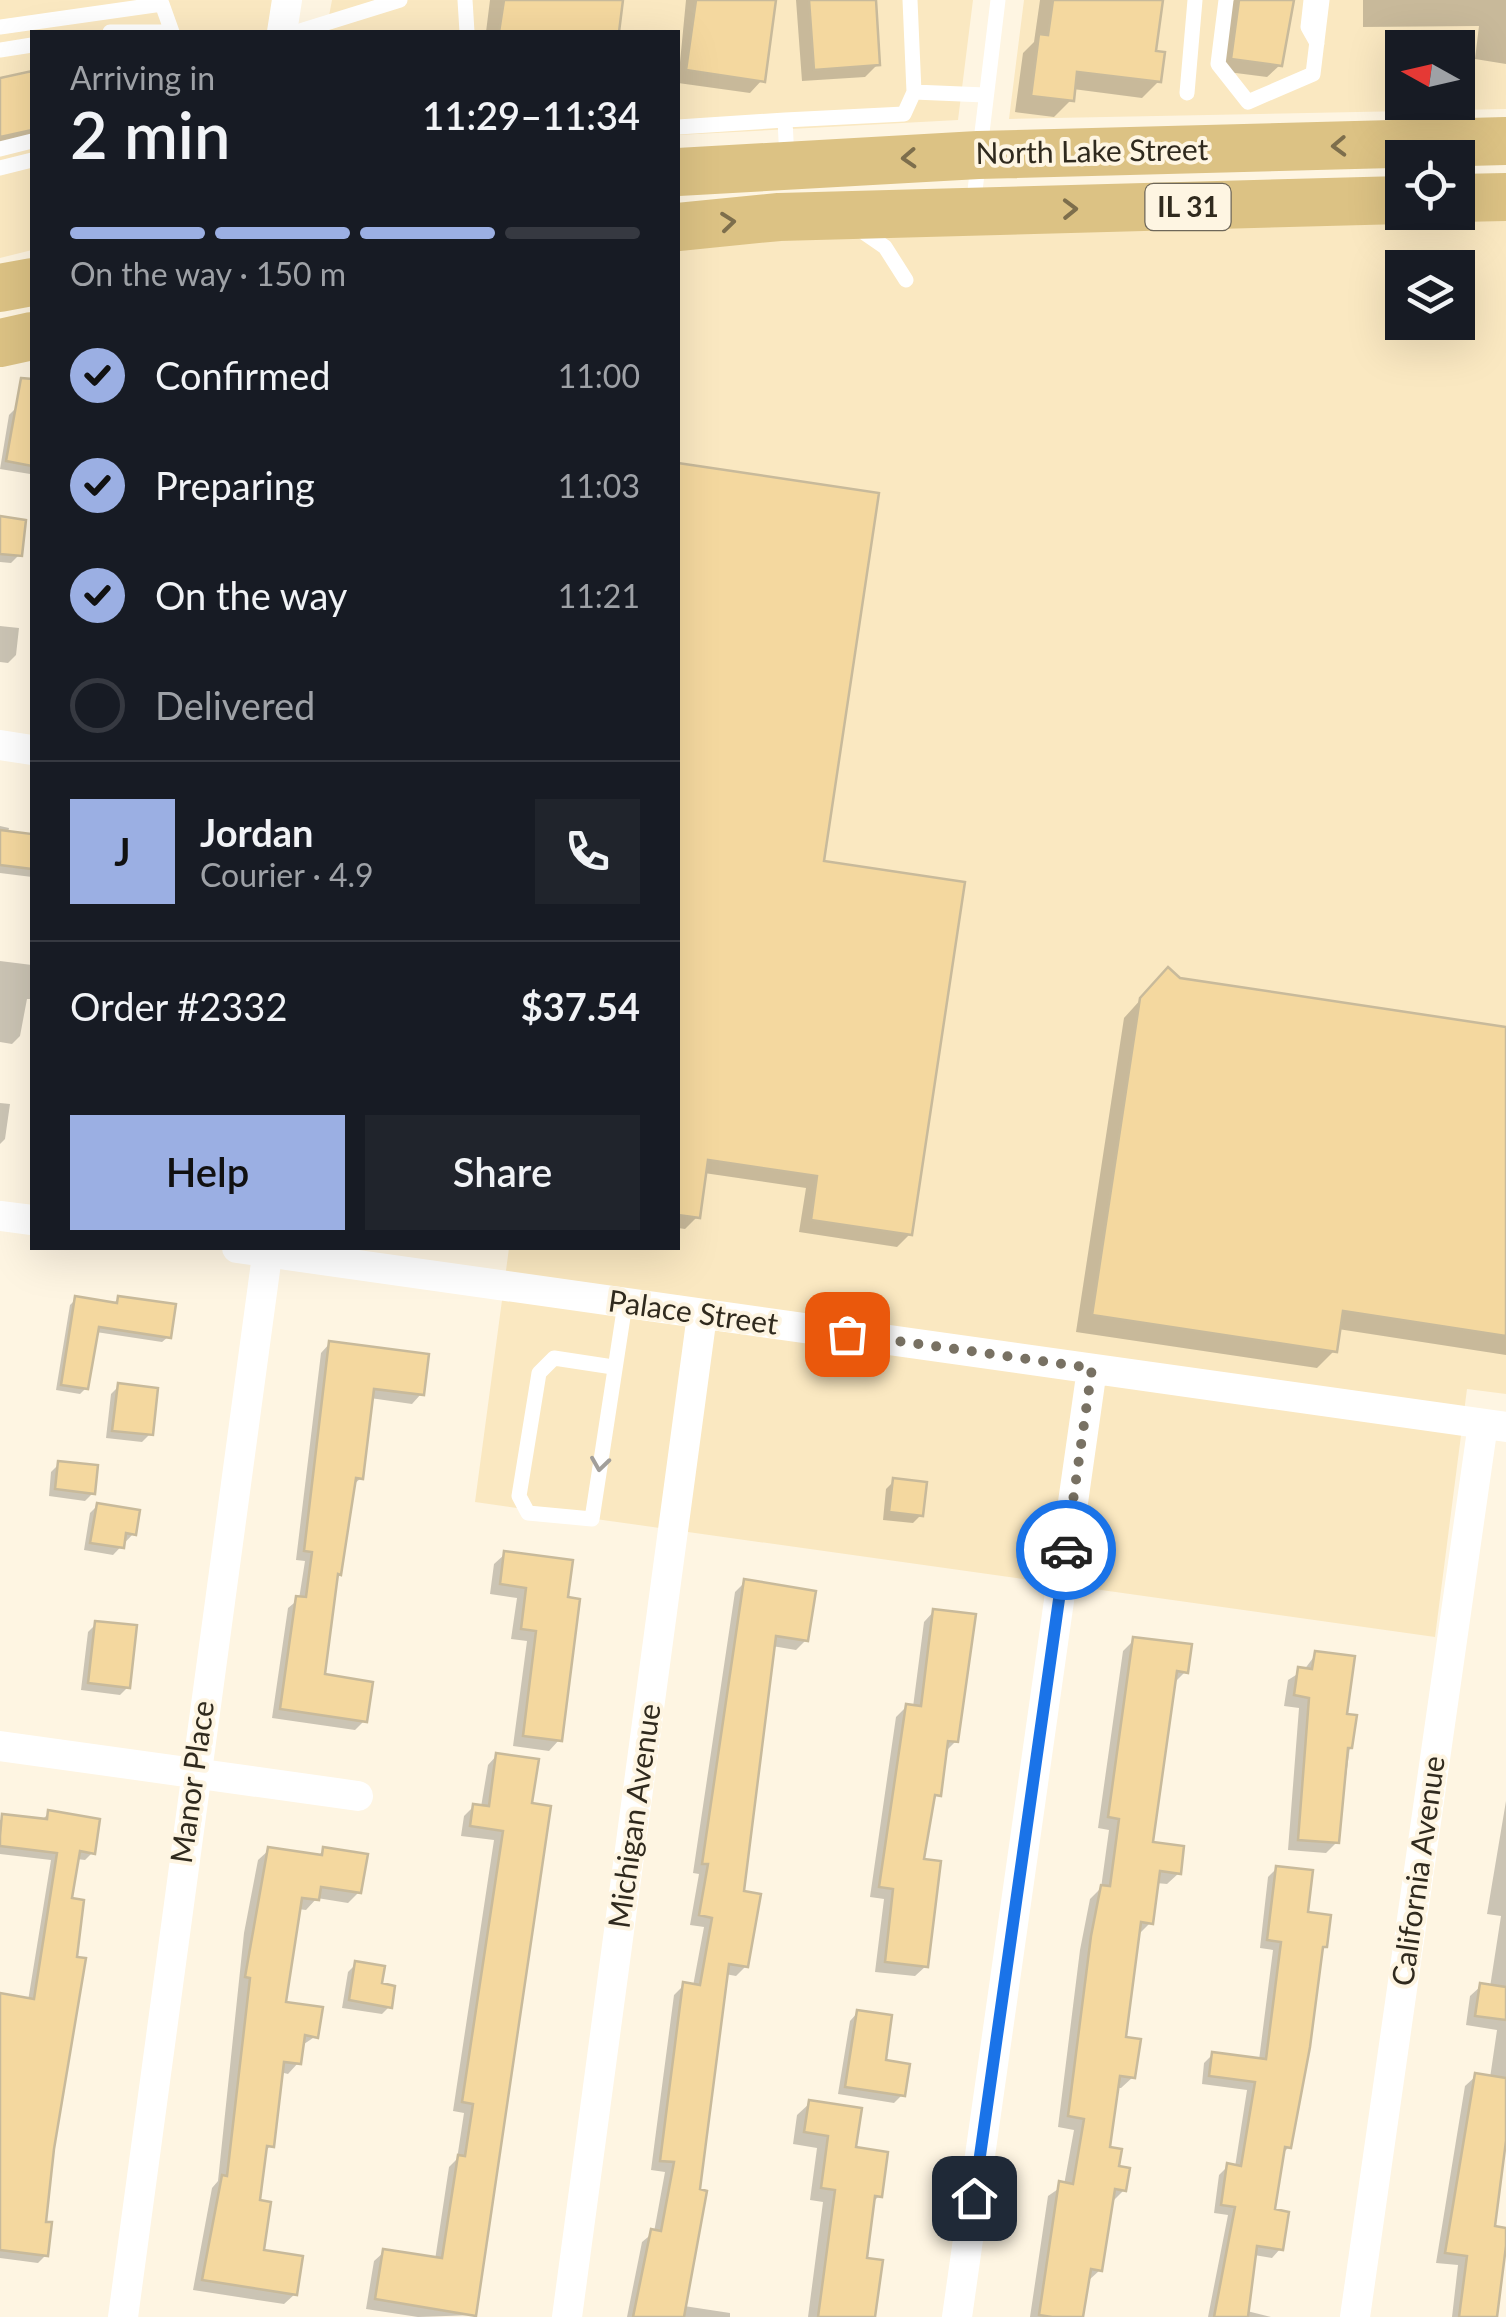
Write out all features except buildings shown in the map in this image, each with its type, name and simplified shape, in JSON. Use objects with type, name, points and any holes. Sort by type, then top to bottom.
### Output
[{"type":"main road","name":"North Lake Street","points":[[680,171],[786,142],[978,155],[1506,141]]},
{"type":"main road","points":[[1475,198],[1506,197]]},
{"type":"main road","name":"North Lake Street","points":[[680,227],[779,216],[1385,200]]},
{"type":"main road","points":[[0,288],[30,282]]},
{"type":"main road","points":[[0,343],[30,336]]},
{"type":"street","points":[[282,30],[287,0]]},
{"type":"street","points":[[0,745],[30,750]]},
{"type":"street","points":[[0,1216],[30,1220]]},
{"type":"street","name":"Manor Place","points":[[122,2317],[257,1250]]},
{"type":"street","name":"Palace Street","points":[[264,1250],[1495,1426]]},
{"type":"street","name":"Michigan Avenue","points":[[568,2317],[702,1314]]},
{"type":"street","points":[[957,2317],[1092,1368]]},
{"type":"street","name":"California Avenue","points":[[1355,2317],[1495,1426]]},
{"type":"street","points":[[0,1746],[358,1796]]},
{"type":"lane","points":[[303,30],[400,0]]},
{"type":"lane","points":[[465,0],[468,30]]},
{"type":"lane","points":[[680,126],[786,142],[904,114],[914,92],[910,0]]},
{"type":"lane","points":[[973,211],[998,0]]},
{"type":"lane","points":[[1187,93],[1194,0]]},
{"type":"lane","points":[[1226,0],[1218,64],[1248,102],[1313,74],[1322,0]]},
{"type":"lane","points":[[1221,43],[1230,33],[1234,0]]},
{"type":"lane","points":[[1311,0],[1308,27],[1317,43]]},
{"type":"lane","points":[[0,27],[162,4],[171,30]]},
{"type":"lane","points":[[0,50],[30,44]]},
{"type":"lane","points":[[914,92],[985,96]]},
{"type":"lane","points":[[0,149],[30,142]]},
{"type":"lane","points":[[0,168],[30,160]]},
{"type":"lane","points":[[840,216],[886,247],[906,280]]},
{"type":"lane","points":[[613,1367],[554,1358],[539,1372],[519,1496],[528,1513],[592,1519],[625,1304]]},
{"type":"shaded area","points":[[0,0],[276,0],[272,30],[30,30],[30,250],[0,258]]},
{"type":"shaded area","points":[[332,0],[973,0],[958,120],[680,135],[680,30],[326,30]]},
{"type":"shaded area","points":[[1024,0],[1506,0],[1506,109],[1475,110],[1475,30],[1385,30],[1385,111],[1009,119]]},
{"type":"shaded area","points":[[1506,207],[1506,1394],[1467,1389],[1435,1637],[475,1502],[509,1250],[680,1250],[680,251],[849,226],[1385,214],[1385,230],[1475,230],[1475,210]]},
{"type":"way so far","points":[[847,1334],[1092,1368],[1066,1550]]},
{"type":"route","points":[[974,2198],[1066,1550]]}]
